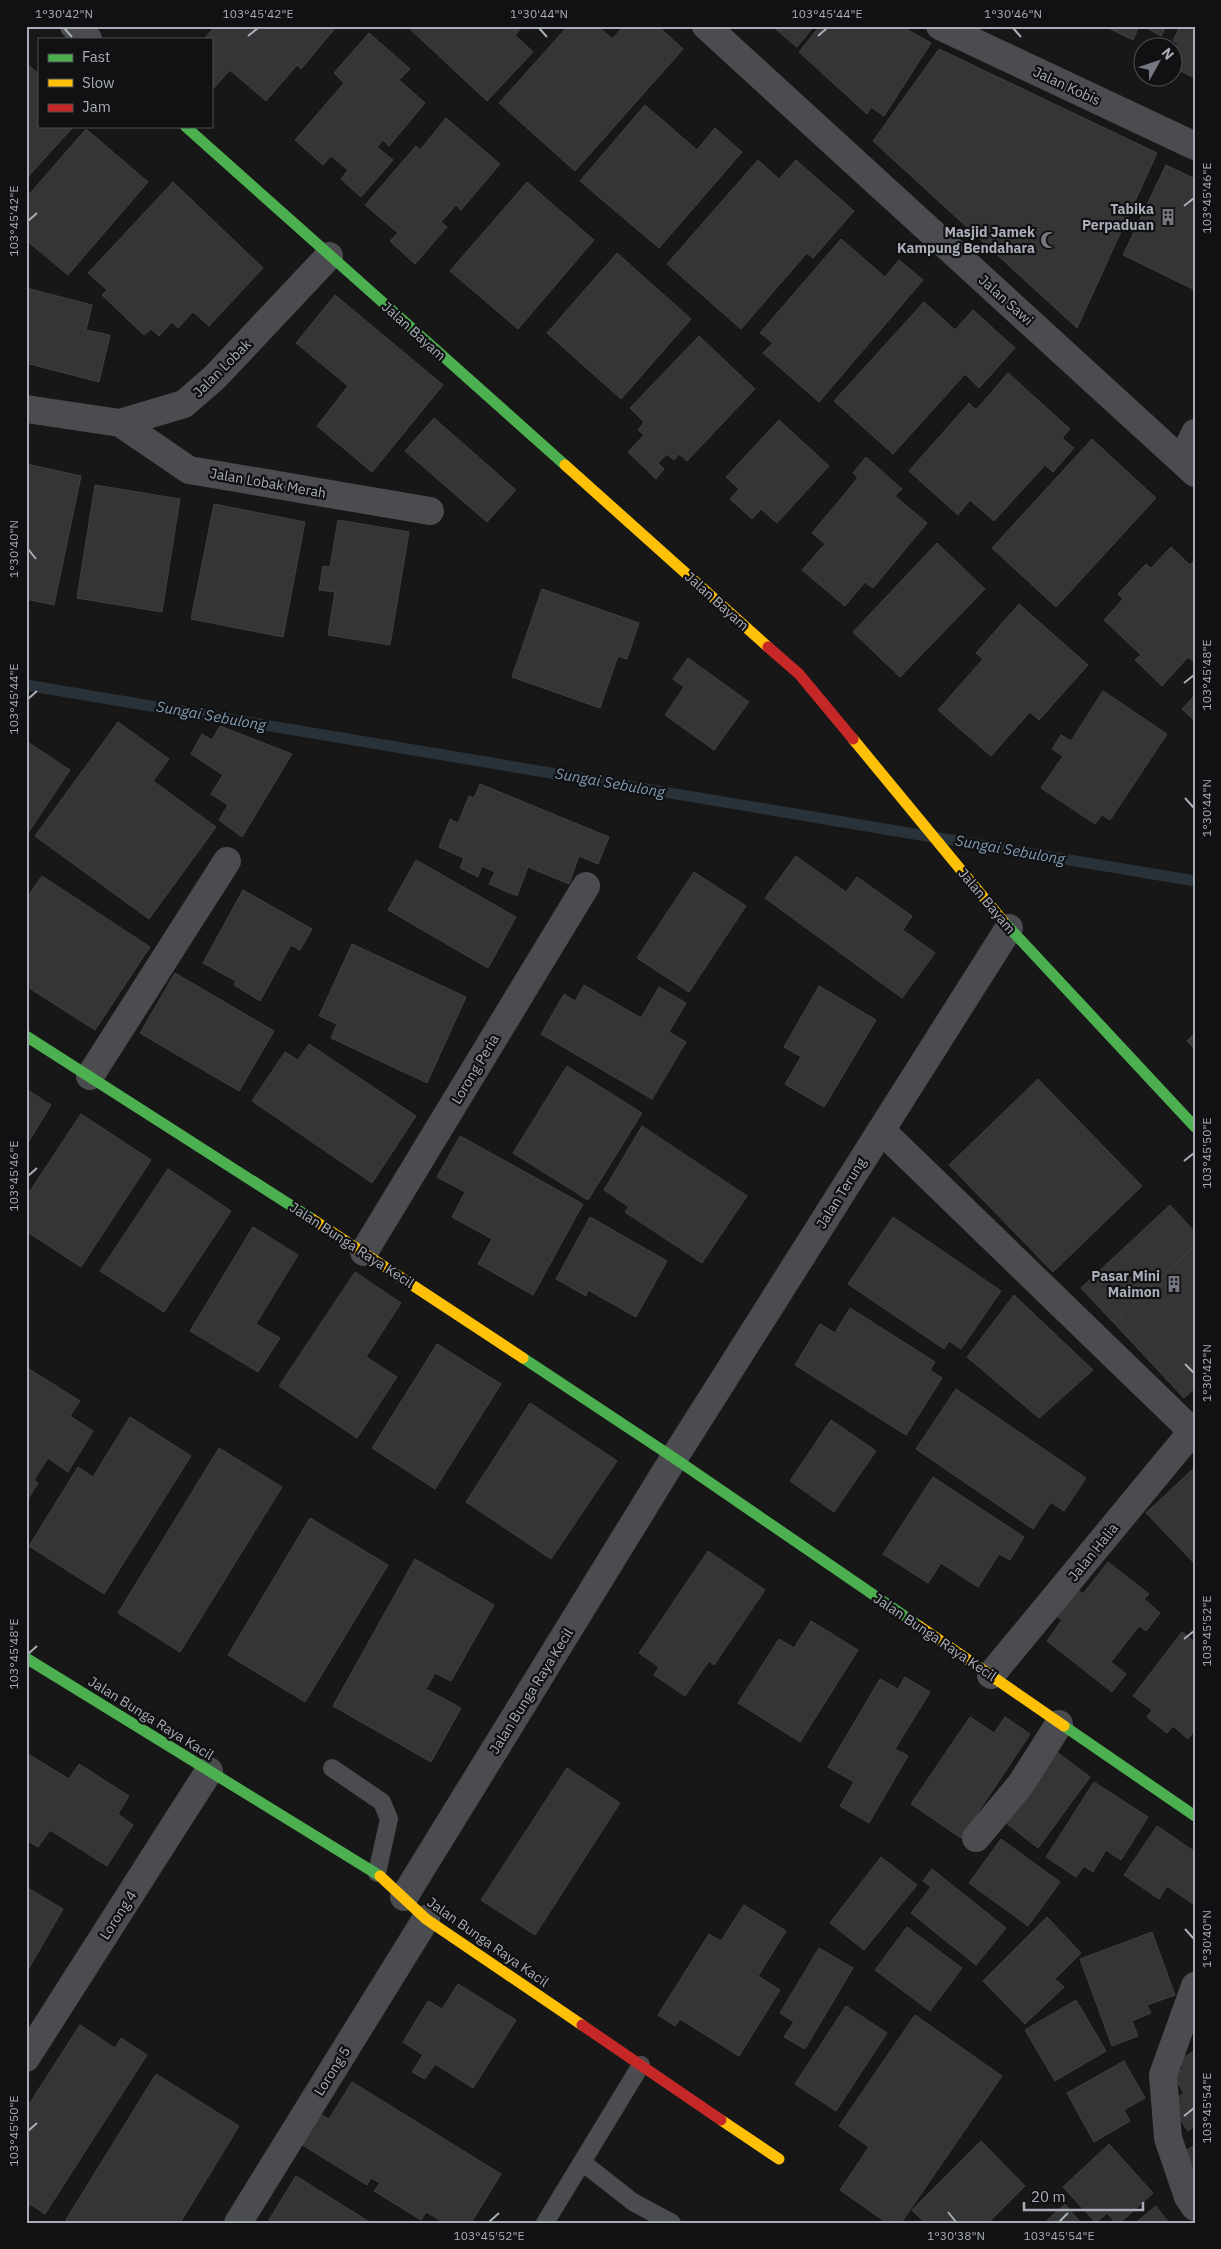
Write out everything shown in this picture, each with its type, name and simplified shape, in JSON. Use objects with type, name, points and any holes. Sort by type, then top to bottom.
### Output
[{"type":"street","points":[[74,26],[87,38]]},
{"type":"street","name":"Jalan Sawi","points":[[706,26],[1188,467]]},
{"type":"street","name":"Jalan Kobis","points":[[940,26],[1195,146]]},
{"type":"street","name":"Jalan Bayam","points":[[187,128],[799,674],[1009,928],[1195,1127]]},
{"type":"street","name":"Jalan Lobak","points":[[26,409],[120,423],[184,404],[215,377],[330,256]]},
{"type":"street","name":"Jalan Lobak Merah","points":[[120,423],[189,470],[430,511]]},
{"type":"street","points":[[1188,467],[1195,433]]},
{"type":"street","points":[[90,1076],[227,861]]},
{"type":"street","name":"Lorong Peria","points":[[364,1252],[586,886]]},
{"type":"street","name":"Jalan Terung","points":[[674,1458],[1009,928]]},
{"type":"street","name":"Jalan Bunga Raya Kecil","points":[[26,1036],[364,1252],[674,1458],[1195,1816]]},
{"type":"street","points":[[882,1130],[1193,1430]]},
{"type":"street","name":"Jalan Halia","points":[[991,1676],[1193,1430]]},
{"type":"street","name":"Jalan Bunga Raya Kecil","points":[[404,1897],[674,1458]]},
{"type":"street","name":"Jalan Bunga Raya Kacil","points":[[26,1658],[377,1873],[426,1919],[779,2159]]},
{"type":"street","points":[[976,1838],[1021,1784],[1059,1724]]},
{"type":"street","name":"Lorong 4","points":[[26,2058],[209,1771]]},
{"type":"street","name":"Lorong 5","points":[[238,2223],[426,1919]]},
{"type":"street","points":[[1195,1986],[1163,2075],[1168,2138],[1188,2197],[1195,2207]]},
{"type":"lane","points":[[332,1768],[382,1802],[389,1819],[377,1873]]},
{"type":"lane","points":[[545,2223],[640,2065]]},
{"type":"lane","points":[[582,2162],[633,2202],[672,2223]]},
{"type":"building","points":[[215,26],[337,26],[301,69],[297,65],[266,101],[230,70],[212,90],[212,38],[205,38]]},
{"type":"building","points":[[412,26],[523,26],[515,35],[533,52],[487,101],[410,29]]},
{"type":"building","points":[[568,26],[598,26],[612,39],[624,26],[658,26],[683,49],[575,171],[499,103]]},
{"type":"building","points":[[772,26],[814,26],[797,47]]},
{"type":"building","points":[[820,26],[901,26],[931,43],[884,116],[871,107],[867,114],[799,52]]},
{"type":"building","points":[[1104,26],[1139,26],[1133,40]]},
{"type":"building","points":[[1143,26],[1166,26],[1161,36]]},
{"type":"building","points":[[1180,26],[1195,26],[1195,78],[1184,73],[1184,38],[1174,38]]},
{"type":"building","points":[[369,33],[410,69],[399,80],[425,103],[389,146],[383,140],[377,147],[393,160],[361,197],[341,179],[348,170],[331,156],[323,165],[295,140],[344,83],[334,73]]},
{"type":"building","name":"Masjid Jamek Kampung Bendahara","points":[[939,49],[1157,153],[1077,328],[873,141]]},
{"type":"building","points":[[26,63],[38,73],[38,128],[72,128],[26,179]]},
{"type":"building","points":[[645,105],[697,150],[715,128],[742,152],[659,248],[580,181]]},
{"type":"building","points":[[446,118],[500,164],[461,210],[456,205],[441,222],[447,227],[415,264],[390,241],[398,233],[365,205],[416,146],[420,150]]},
{"type":"building","points":[[86,129],[148,182],[68,275],[26,240],[26,198]]},
{"type":"building","points":[[758,160],[779,179],[796,160],[854,211],[813,258],[807,253],[741,329],[667,264]]},
{"type":"building","name":"Tabika Perpaduan","points":[[1166,165],[1195,179],[1195,290],[1123,255]]},
{"type":"building","points":[[173,182],[263,268],[209,326],[193,312],[178,328],[172,322],[159,336],[151,329],[144,335],[102,295],[107,290],[88,273]]},
{"type":"building","points":[[527,182],[594,240],[518,329],[450,271]]},
{"type":"building","points":[[841,239],[885,277],[899,260],[923,280],[819,402],[763,353],[773,343],[760,333]]},
{"type":"building","points":[[617,253],[691,319],[621,399],[547,333]]},
{"type":"building","points":[[26,288],[92,305],[86,330],[110,335],[99,382],[26,363]]},
{"type":"building","points":[[335,295],[443,385],[372,472],[317,426],[348,386],[296,343]]},
{"type":"building","points":[[924,302],[955,330],[973,310],[1015,348],[979,388],[965,374],[893,454],[834,401]]},
{"type":"building","points":[[699,336],[755,389],[687,461],[679,454],[674,460],[667,454],[658,463],[664,469],[656,479],[628,452],[644,435],[638,430],[644,422],[630,408]]},
{"type":"building","points":[[1008,373],[1070,429],[1062,438],[1074,448],[1053,472],[1045,465],[994,521],[970,500],[958,515],[909,471],[969,403],[976,410]]},
{"type":"building","points":[[434,418],[516,490],[487,522],[405,451]]},
{"type":"building","points":[[779,420],[829,466],[777,523],[761,509],[752,519],[730,499],[739,489],[726,477]]},
{"type":"building","points":[[1092,439],[1156,498],[1056,607],[992,548]]},
{"type":"building","points":[[866,457],[902,489],[895,496],[927,523],[873,588],[865,582],[845,606],[802,570],[825,544],[812,533],[858,478],[853,473]]},
{"type":"building","points":[[26,464],[81,476],[54,605],[26,599]]},
{"type":"building","points":[[95,485],[180,499],[162,612],[77,598]]},
{"type":"building","points":[[214,504],[305,522],[283,637],[191,619]]},
{"type":"building","points":[[338,520],[409,532],[390,645],[328,635],[335,592],[319,590],[323,566],[330,567]]},
{"type":"building","points":[[937,543],[985,589],[900,677],[853,632]]},
{"type":"building","points":[[1171,547],[1190,565],[1195,560],[1195,663],[1188,657],[1162,686],[1135,660],[1141,655],[1104,620],[1123,599],[1118,594],[1146,564],[1151,568]]},
{"type":"building","points":[[542,589],[639,623],[627,659],[618,656],[600,708],[512,677]]},
{"type":"building","points":[[1019,604],[1088,665],[1039,720],[1030,712],[991,756],[938,710],[983,659],[976,653]]},
{"type":"building","points":[[688,658],[749,702],[714,750],[665,715],[684,687],[673,679]]},
{"type":"building","points":[[1103,691],[1167,734],[1110,820],[1102,815],[1095,824],[1041,788],[1063,756],[1052,749],[1061,735],[1071,741]]},
{"type":"building","points":[[1195,695],[1195,721],[1182,709]]},
{"type":"building","points":[[118,722],[169,759],[153,781],[216,827],[149,919],[35,836]]},
{"type":"building","points":[[220,726],[292,754],[242,837],[219,820],[228,805],[211,794],[223,775],[191,754],[202,734],[212,740]]},
{"type":"building","points":[[26,741],[70,770],[26,836]]},
{"type":"building","points":[[480,784],[609,837],[598,864],[579,856],[569,884],[528,867],[517,896],[489,884],[495,872],[482,866],[478,877],[460,868],[464,858],[439,847],[450,819],[458,823],[469,796],[474,798]]},
{"type":"building","points":[[796,856],[846,892],[857,877],[912,916],[903,930],[935,953],[902,998],[765,898]]},
{"type":"building","points":[[416,860],[516,917],[488,968],[388,910]]},
{"type":"building","points":[[694,872],[746,906],[689,992],[637,958]]},
{"type":"building","points":[[42,876],[150,947],[95,1030],[26,986],[26,899]]},
{"type":"building","points":[[243,890],[312,929],[300,950],[291,945],[260,1001],[234,985],[236,981],[203,963]]},
{"type":"building","points":[[352,944],[466,997],[427,1083],[331,1038],[337,1024],[319,1016]]},
{"type":"building","points":[[175,973],[274,1031],[239,1091],[140,1033]]},
{"type":"building","points":[[584,985],[641,1018],[659,987],[686,1003],[669,1032],[686,1042],[652,1099],[541,1034],[564,994],[575,1001]]},
{"type":"building","points":[[819,986],[876,1020],[824,1107],[785,1084],[801,1057],[784,1047]]},
{"type":"building","points":[[1195,1033],[1195,1049],[1187,1041]]},
{"type":"building","points":[[309,1044],[416,1116],[372,1183],[252,1101],[285,1052],[298,1060]]},
{"type":"building","points":[[567,1066],[642,1113],[588,1200],[513,1153]]},
{"type":"building","points":[[1038,1079],[1142,1186],[1053,1272],[949,1165]]},
{"type":"building","points":[[26,1089],[51,1105],[26,1146]]},
{"type":"building","points":[[81,1114],[151,1160],[81,1267],[26,1231],[26,1197]]},
{"type":"building","points":[[642,1126],[747,1196],[702,1263],[625,1212],[629,1207],[604,1190]]},
{"type":"building","points":[[460,1136],[583,1204],[533,1295],[478,1264],[492,1239],[452,1217],[465,1192],[437,1177]]},
{"type":"building","points":[[168,1169],[231,1211],[164,1312],[100,1271]]},
{"type":"building","points":[[1170,1205],[1195,1232],[1195,1246],[1113,1322],[1081,1288]]},
{"type":"building","points":[[590,1217],[667,1261],[636,1317],[588,1290],[586,1296],[556,1279]]},
{"type":"building","points":[[893,1217],[1001,1291],[961,1349],[949,1341],[944,1349],[848,1284]]},
{"type":"building","points":[[253,1227],[298,1255],[256,1324],[280,1338],[258,1372],[190,1331]]},
{"type":"building","name":"Pasar Mini Maimon","points":[[1195,1246],[1195,1388],[1184,1398],[1113,1322]]},
{"type":"building","points":[[355,1272],[401,1303],[366,1357],[397,1377],[357,1438],[279,1386]]},
{"type":"building","points":[[1014,1295],[1093,1370],[1039,1418],[967,1357]]},
{"type":"building","points":[[850,1308],[935,1362],[930,1370],[942,1378],[906,1435],[795,1365],[820,1324],[835,1333]]},
{"type":"building","points":[[437,1344],[501,1384],[435,1489],[372,1448]]},
{"type":"building","points":[[26,1367],[80,1401],[70,1416],[93,1431],[68,1472],[48,1458],[34,1480],[38,1483],[26,1502]]},
{"type":"building","points":[[956,1389],[1086,1478],[1064,1511],[1051,1502],[1033,1529],[916,1449]]},
{"type":"building","points":[[530,1403],[617,1461],[551,1559],[466,1502]]},
{"type":"building","points":[[130,1417],[191,1456],[104,1594],[29,1546],[78,1467],[93,1477]]},
{"type":"building","points":[[831,1420],[876,1451],[834,1512],[790,1481]]},
{"type":"building","points":[[219,1448],[282,1487],[180,1652],[118,1613]]},
{"type":"building","points":[[1195,1467],[1195,1564],[1146,1513]]},
{"type":"building","points":[[933,1477],[1024,1537],[1010,1560],[999,1554],[978,1587],[941,1563],[928,1583],[883,1554]]},
{"type":"building","points":[[310,1518],[388,1565],[305,1702],[228,1655]]},
{"type":"building","points":[[708,1551],[765,1590],[714,1665],[709,1661],[685,1696],[654,1675],[659,1667],[639,1653]]},
{"type":"building","points":[[415,1559],[494,1605],[451,1681],[435,1673],[426,1689],[461,1708],[431,1762],[333,1706]]},
{"type":"building","points":[[1108,1562],[1149,1594],[1144,1599],[1160,1613],[1146,1631],[1139,1626],[1111,1662],[1126,1674],[1112,1692],[1047,1641],[1062,1620],[1058,1617],[1078,1590],[1083,1594]]},
{"type":"building","points":[[811,1621],[858,1650],[800,1742],[738,1703],[779,1639],[794,1648]]},
{"type":"building","points":[[1182,1632],[1195,1642],[1195,1730],[1188,1739],[1173,1726],[1167,1733],[1147,1717],[1152,1710],[1133,1696]]},
{"type":"building","points":[[905,1677],[930,1692],[895,1749],[908,1756],[869,1823],[840,1806],[854,1782],[828,1767],[880,1679],[898,1689]]},
{"type":"building","points":[[970,1717],[994,1733],[1005,1717],[1030,1734],[961,1838],[911,1804]]},
{"type":"building","points":[[1053,1749],[1090,1777],[1038,1848],[1001,1819]]},
{"type":"building","points":[[28,1754],[69,1779],[79,1764],[129,1796],[118,1814],[133,1825],[107,1866],[50,1830],[38,1847],[26,1840],[26,1757]]},
{"type":"building","points":[[567,1768],[620,1803],[535,1935],[481,1900]]},
{"type":"building","points":[[1094,1782],[1148,1817],[1121,1860],[1106,1850],[1093,1872],[1084,1866],[1076,1877],[1046,1857]]},
{"type":"building","points":[[1157,1826],[1195,1852],[1195,1902],[1193,1904],[1167,1886],[1159,1899],[1124,1875]]},
{"type":"building","points":[[1001,1839],[1060,1882],[1028,1926],[969,1883]]},
{"type":"building","points":[[881,1857],[917,1885],[864,1950],[830,1923]]},
{"type":"building","points":[[932,1869],[1006,1928],[976,1965],[911,1913],[931,1887],[923,1881]]},
{"type":"building","points":[[26,1887],[63,1909],[29,1968],[26,1967]]},
{"type":"building","points":[[744,1905],[786,1931],[758,1976],[780,1990],[739,2056],[680,2019],[675,2026],[658,2015],[709,1934],[721,1941]]},
{"type":"building","points":[[1047,1917],[1081,1953],[1055,1979],[1064,1987],[1025,2024],[983,1981]]},
{"type":"building","points":[[907,1927],[962,1968],[930,2011],[875,1970]]},
{"type":"building","points":[[1152,1932],[1175,1995],[1147,2005],[1151,2013],[1132,2021],[1138,2036],[1112,2046],[1080,1959]]},
{"type":"building","points":[[819,1948],[853,1968],[805,2049],[784,2037],[794,2022],[780,2013]]},
{"type":"building","points":[[458,1984],[516,2020],[473,2088],[435,2064],[425,2079],[412,2072],[423,2055],[403,2042],[428,2001],[442,2009]]},
{"type":"building","points":[[1076,2000],[1106,2051],[1055,2081],[1025,2030]]},
{"type":"building","points":[[846,2006],[887,2033],[836,2111],[795,2084]]},
{"type":"building","points":[[915,2015],[1002,2076],[901,2223],[887,2223],[840,2190],[869,2147],[839,2126]]},
{"type":"building","points":[[80,2025],[115,2048],[121,2038],[147,2055],[45,2214],[30,2204],[27,2210],[26,2109]]},
{"type":"building","points":[[1195,2050],[1195,2126],[1188,2131],[1169,2103],[1184,2093],[1173,2075],[1183,2068],[1178,2061]]},
{"type":"building","points":[[1124,2061],[1145,2098],[1124,2110],[1130,2121],[1094,2142],[1067,2093]]},
{"type":"building","points":[[156,2074],[239,2126],[180,2223],[64,2223]]},
{"type":"building","points":[[352,2082],[501,2174],[471,2223],[439,2223],[440,2220],[426,2212],[421,2220],[374,2191],[380,2183],[371,2178],[367,2185],[296,2141],[315,2111],[329,2119]]},
{"type":"building","points":[[981,2141],[1025,2186],[988,2223],[980,2221],[977,2223],[925,2223],[912,2210]]},
{"type":"building","points":[[1109,2144],[1153,2193],[1120,2223],[1116,2223],[1107,2213],[1096,2223],[1063,2187]]},
{"type":"building","points":[[1195,2145],[1195,2178],[1180,2154]]},
{"type":"building","points":[[296,2176],[371,2223],[267,2223]]},
{"type":"building","points":[[1065,2204],[1081,2223],[1044,2223]]},
{"type":"building","points":[[1156,2206],[1169,2223],[1135,2223]]},
{"type":"waterway","name":"Sungai Sebulong","points":[[26,685],[1195,881]]},
{"type":"traffic: fast","points":[[187,128],[565,465]]},
{"type":"traffic: fast","points":[[1003,921],[1195,1127]]},
{"type":"traffic: fast","points":[[26,1036],[312,1219]]},
{"type":"traffic: fast","points":[[523,1358],[674,1458],[919,1626]]},
{"type":"traffic: fast","points":[[26,1658],[380,1876]]},
{"type":"traffic: fast","points":[[1064,1726],[1195,1816]]},
{"type":"traffic: slow","points":[[565,465],[768,647]]},
{"type":"traffic: slow","points":[[853,739],[1003,921]]},
{"type":"traffic: slow","points":[[312,1219],[523,1358]]},
{"type":"traffic: slow","points":[[919,1626],[1064,1726]]},
{"type":"traffic: slow","points":[[380,1876],[426,1919],[582,2025]]},
{"type":"traffic: slow","points":[[721,2120],[779,2159]]},
{"type":"traffic: jam","points":[[768,647],[799,674],[853,739]]},
{"type":"traffic: jam","points":[[582,2025],[721,2120]]},
{"type":"place","name":"Tabika Perpaduan","points":[[1168,217]]},
{"type":"place","name":"Masjid Jamek Kampung Bendahara","points":[[1049,240]]},
{"type":"place","name":"Pasar Mini Maimon","points":[[1174,1284]]}]
